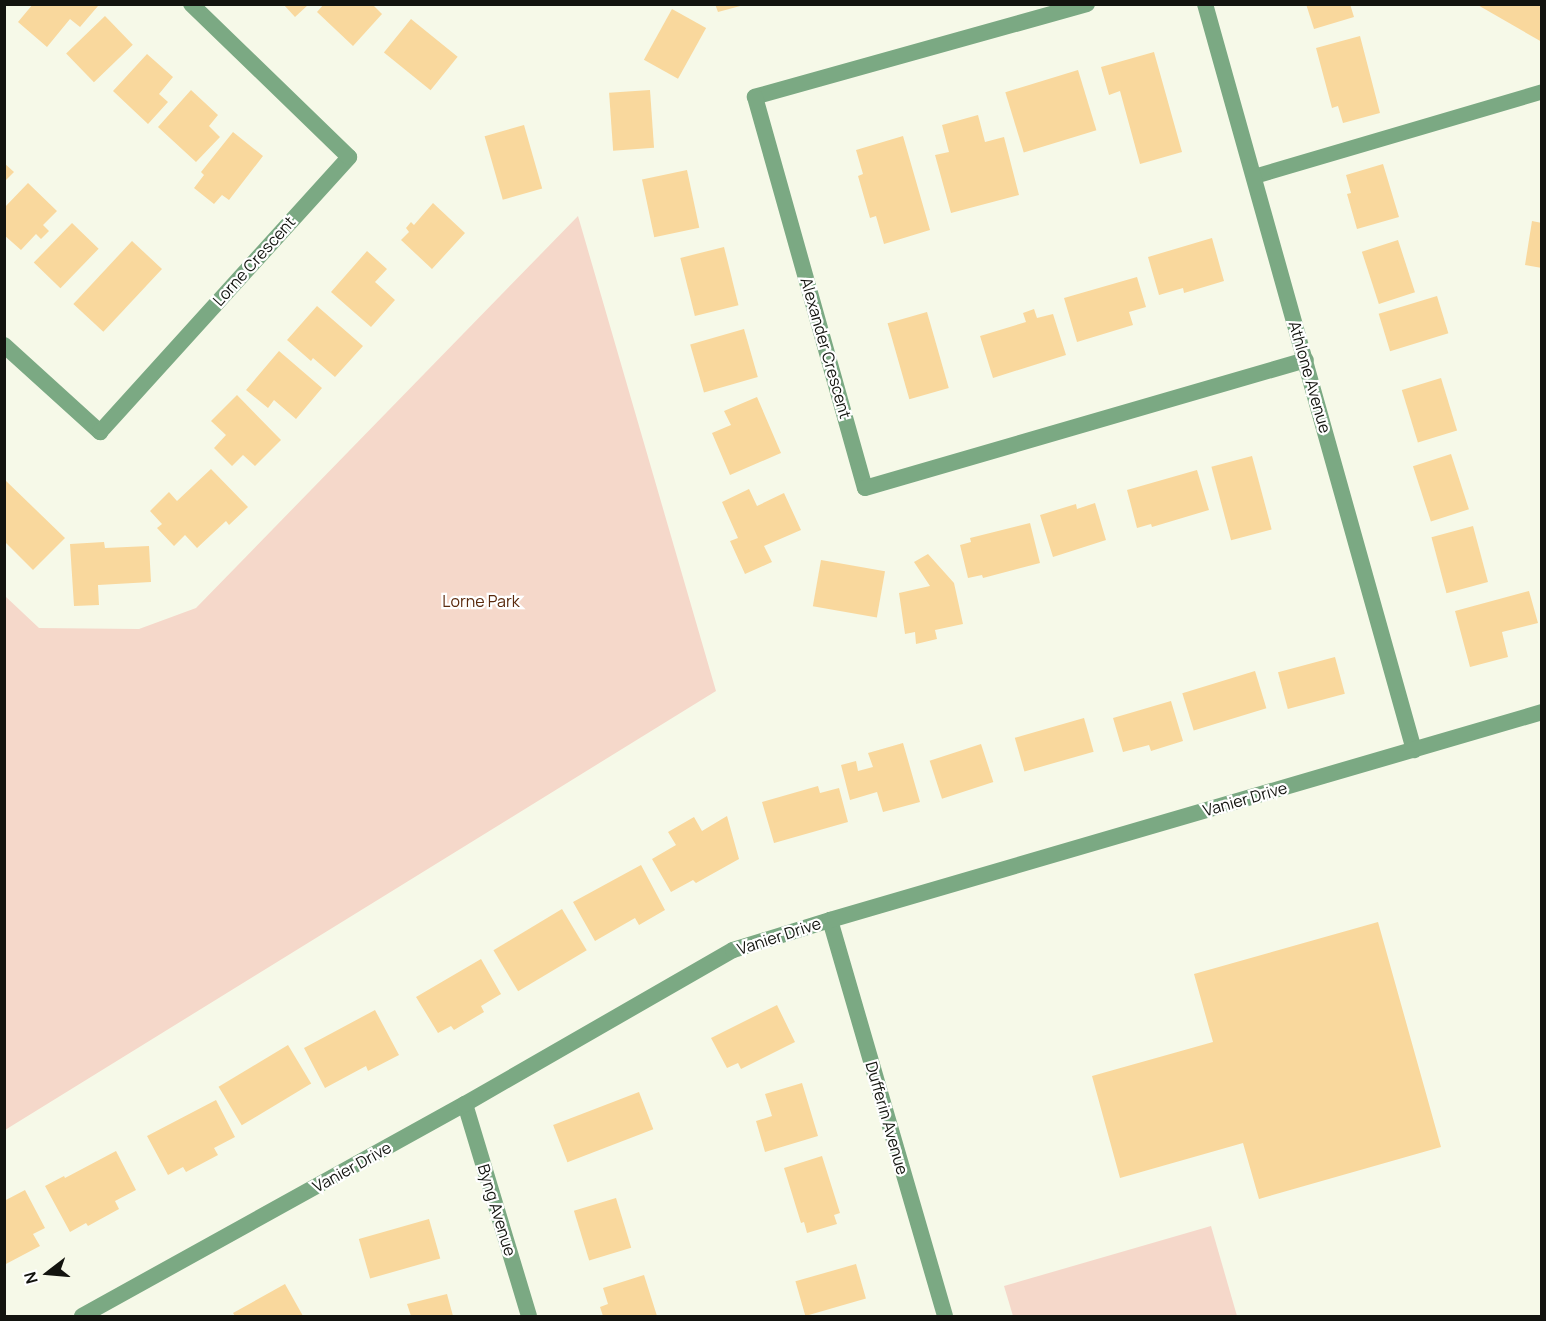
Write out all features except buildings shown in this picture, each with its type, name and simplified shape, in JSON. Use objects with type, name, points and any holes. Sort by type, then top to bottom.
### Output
[{"type":"street","name":"Lorne Crescent","points":[[4,345],[100,432],[349,157],[191,4]]},
{"type":"street","name":"Alexander Crescent","points":[[1087,4],[755,98],[865,488],[1306,360]]},
{"type":"street","name":"Athlone Avenue","points":[[1205,4],[1414,750]]},
{"type":"street","name":"Vanier Drive","points":[[82,1317],[465,1104],[733,950],[1542,712]]},
{"type":"street","name":"Dufferin Avenue","points":[[830,920],[945,1317]]},
{"type":"street","name":"Byng Avenue","points":[[465,1104],[529,1317]]},
{"type":"lane","points":[[1254,176],[1542,91]]},
{"type":"green space","name":"Lorne Park","points":[[578,216],[716,691],[5,1130],[5,596],[39,628],[139,629],[196,608]]},
{"type":"green space","points":[[1211,1226],[1237,1316],[1013,1316],[1004,1286]]}]
